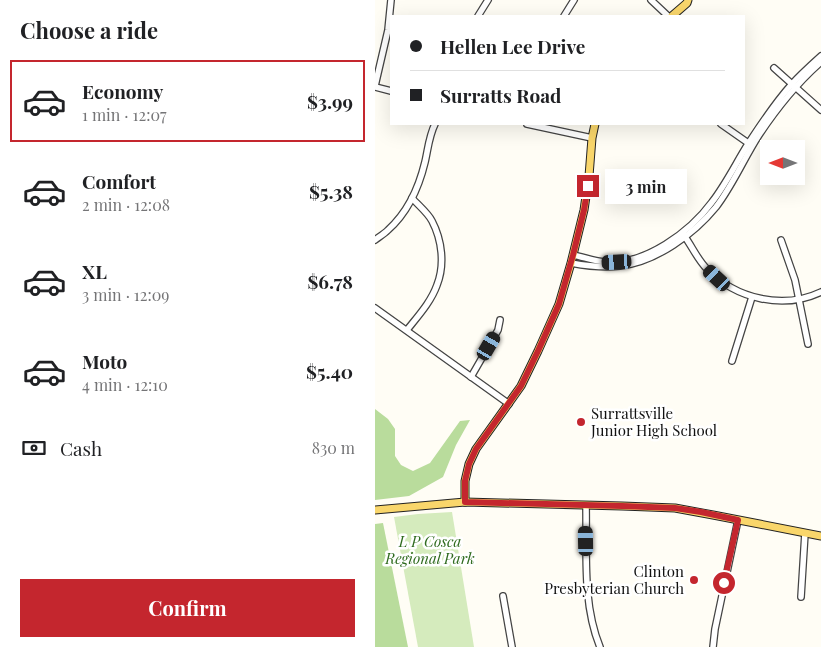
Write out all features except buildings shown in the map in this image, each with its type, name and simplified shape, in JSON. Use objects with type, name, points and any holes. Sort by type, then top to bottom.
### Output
[{"type":"main road","points":[[673,15],[689,0]]},
{"type":"main road","points":[[465,502],[465,481],[469,464],[476,449],[509,404],[524,379],[559,304],[584,210],[595,125]]},
{"type":"main road","points":[[375,510],[465,502],[675,508],[821,536]]},
{"type":"street","points":[[390,91],[375,86],[388,30],[391,0]]},
{"type":"street","points":[[479,15],[488,0]]},
{"type":"street","points":[[565,15],[574,0]]},
{"type":"street","points":[[651,0],[667,15]]},
{"type":"street","points":[[571,263],[598,266],[629,264],[653,256],[698,226],[716,207],[750,145],[794,85],[821,56]]},
{"type":"street","points":[[794,85],[821,62]]},
{"type":"street","points":[[774,68],[821,110]]},
{"type":"street","points":[[375,240],[388,231],[412,198],[425,162],[427,146],[435,125]]},
{"type":"street","points":[[532,125],[592,138]]},
{"type":"street","points":[[722,125],[750,145]]},
{"type":"street","points":[[407,330],[427,305],[438,285],[442,263],[440,242],[432,220],[412,198]]},
{"type":"street","points":[[573,255],[606,262],[628,260],[684,235]]},
{"type":"street","points":[[684,235],[699,260],[728,287],[742,294],[773,300],[799,299],[814,296],[821,292]]},
{"type":"street","points":[[781,240],[793,273],[808,344]]},
{"type":"street","points":[[732,361],[751,297]]},
{"type":"street","points":[[375,308],[509,404]]},
{"type":"street","points":[[471,377],[498,330],[500,320]]},
{"type":"street","points":[[586,506],[588,593],[593,626],[600,647]]},
{"type":"street","points":[[713,647],[715,629],[738,520]]},
{"type":"street","points":[[801,598],[805,533]]},
{"type":"street","points":[[503,596],[513,647]]},
{"type":"green space","points":[[375,409],[388,419],[395,429],[395,456],[401,465],[413,471],[430,463],[460,421],[470,420],[456,445],[443,477],[409,496],[375,500]]},
{"type":"green space","name":"L P Cosca Regional Park","points":[[452,512],[474,647],[418,647],[394,517]]},
{"type":"green space","points":[[383,523],[408,647],[375,647],[375,524]]},
{"type":"place","name":"Surrattsville Junior High School","points":[[581,422]]},
{"type":"place","name":"Clinton Presbyterian Church","points":[[694,580]]},
{"type":"route","points":[[588,186],[573,255],[559,304],[521,386],[476,449],[469,464],[465,481],[465,502],[675,508],[738,520],[724,583]]}]
